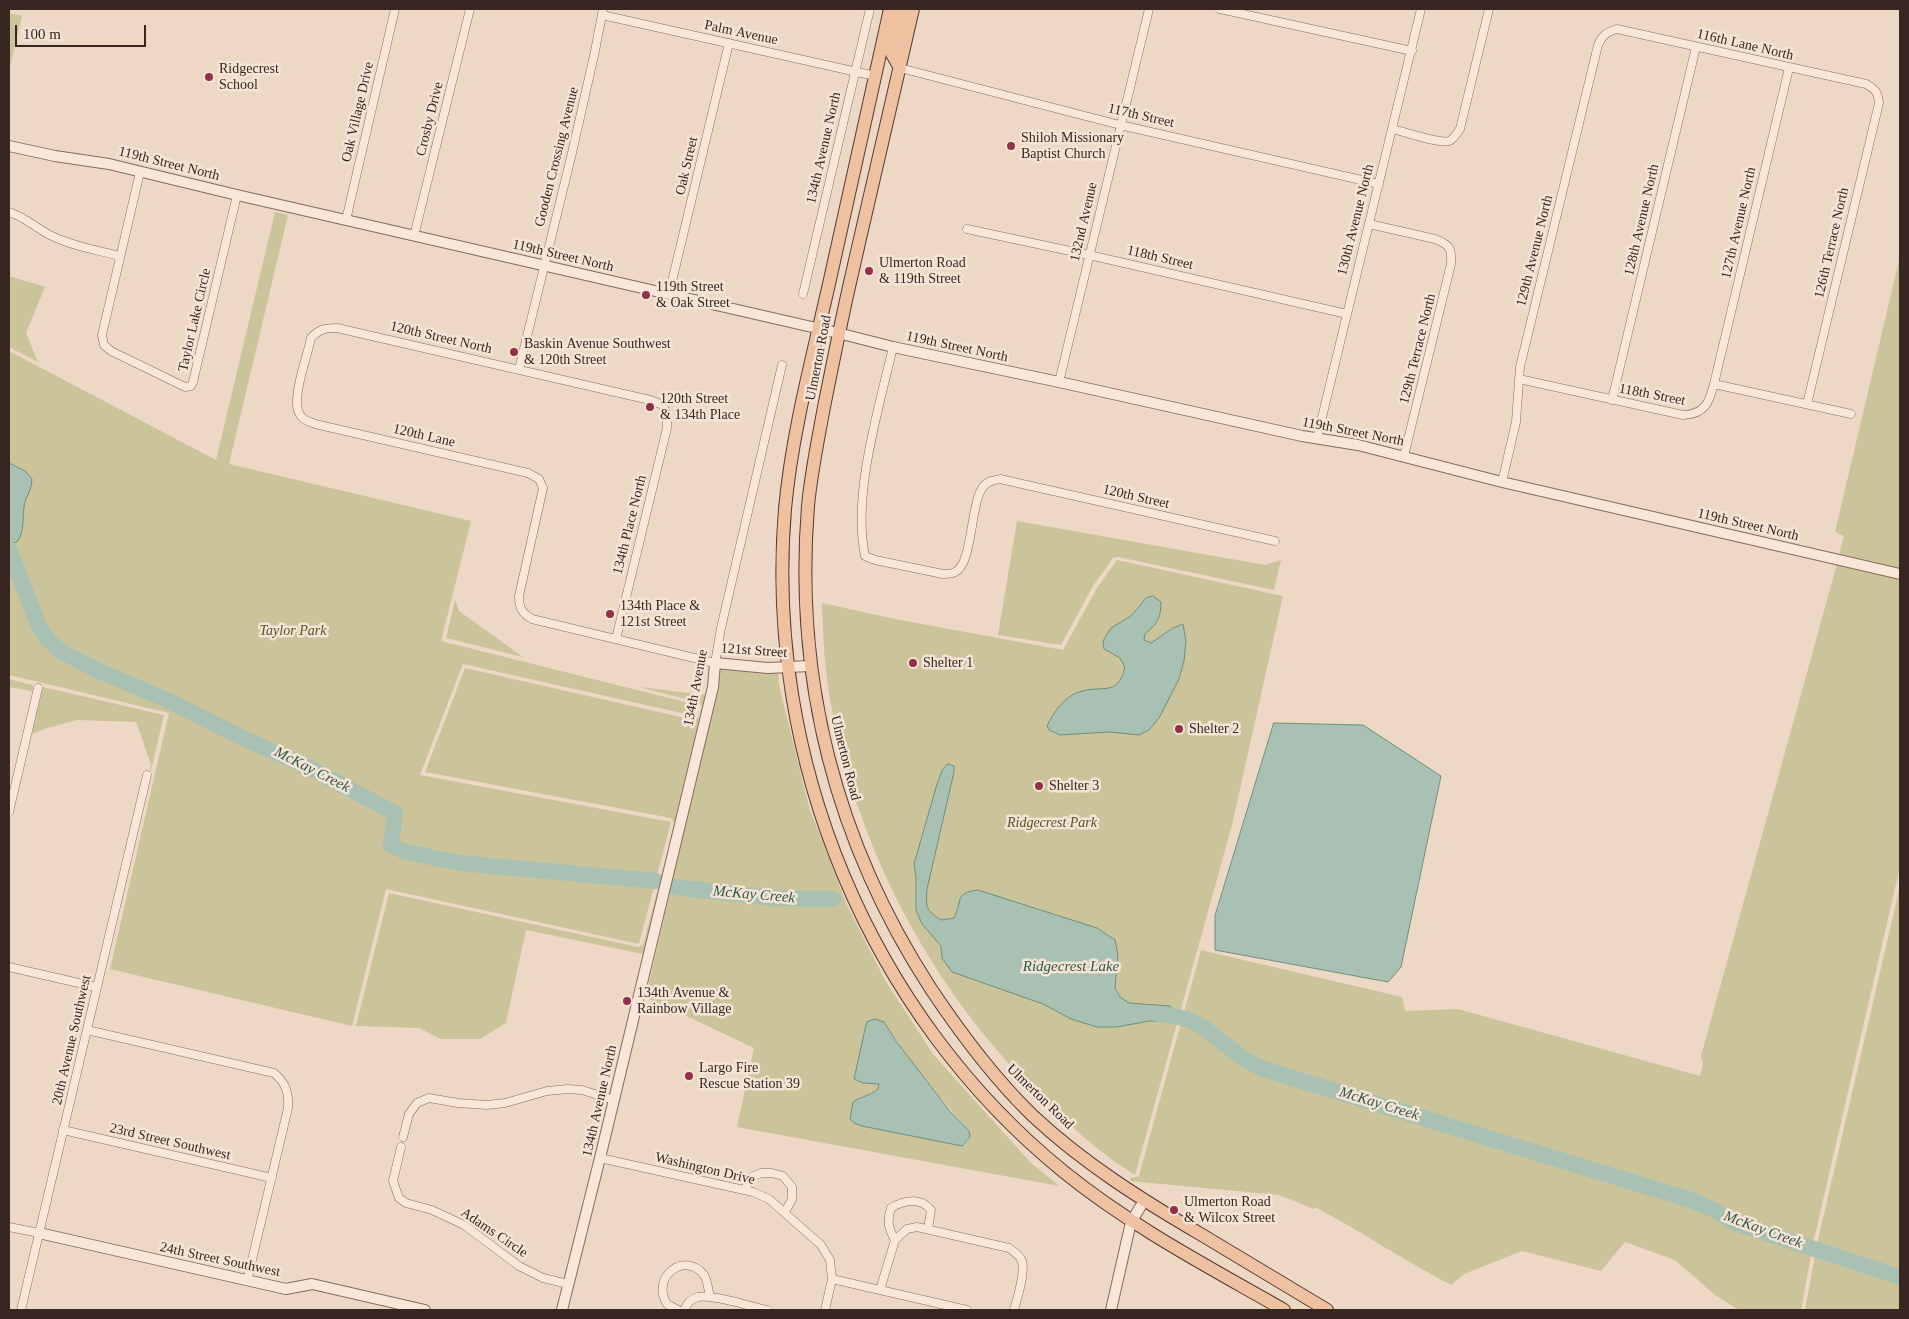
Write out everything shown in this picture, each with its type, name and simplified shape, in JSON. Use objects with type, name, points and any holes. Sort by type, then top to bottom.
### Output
[{"type":"main road","name":"Ulmerton Road","points":[[890,9],[796,433],[785,512],[784,616],[787,667],[795,714],[818,809],[854,900],[894,976],[950,1057],[990,1102],[1061,1170],[1099,1200],[1131,1222],[1281,1309]]},
{"type":"main road","points":[[900,68],[892,54],[901,9]]},
{"type":"main road","name":"Ulmerton Road","points":[[913,9],[838,333],[814,456],[808,503],[805,562],[810,666],[822,735],[848,826],[879,900],[914,962],[948,1014],[989,1069],[1033,1115],[1085,1160],[1144,1201],[1327,1310]]},
{"type":"main road","points":[[1281,1309],[1295,1310]]},
{"type":"street","name":"Oak Village Drive","points":[[346,220],[395,9]]},
{"type":"street","name":"Crosby Drive","points":[[414,236],[470,9]]},
{"type":"street","name":"134th Avenue North","points":[[803,294],[870,9]]},
{"type":"street","name":"132nd Avenue","points":[[1059,382],[1149,9]]},
{"type":"street","points":[[1220,9],[1412,51]]},
{"type":"street","name":"130th Avenue North","points":[[1317,438],[1421,9]]},
{"type":"street","points":[[1393,129],[1440,141],[1449,141],[1454,138],[1460,129],[1489,9]]},
{"type":"street","name":"Palm Avenue","points":[[602,12],[875,76]]},
{"type":"street","name":"Gooden Crossing Avenue","points":[[519,369],[596,51],[602,12]]},
{"type":"street","name":"116th Lane North","points":[[1609,31],[1617,30],[1866,84],[1874,89]]},
{"type":"street","name":"129th Avenue North","points":[[1502,482],[1516,422],[1520,367],[1598,45],[1602,37],[1609,31]]},
{"type":"street","name":"Oak Street","points":[[669,294],[730,43]]},
{"type":"street","name":"128th Avenue North","points":[[1612,400],[1696,47]]},
{"type":"street","name":"117th Street","points":[[900,68],[1120,125],[1379,184]]},
{"type":"street","name":"127th Avenue North","points":[[1714,384],[1789,68]]},
{"type":"street","name":"126th Terrace North","points":[[1807,404],[1878,103],[1878,95],[1874,89]]},
{"type":"street","name":"119th Street North","points":[[9,146],[55,156],[109,164],[414,236],[819,328],[893,347],[1302,436],[1404,456],[1502,482],[1900,574]]},
{"type":"street","name":"Taylor Lake Circle","points":[[140,172],[102,335],[104,345],[111,351],[185,387],[191,386],[237,195]]},
{"type":"street","points":[[9,212],[24,218],[50,235],[65,242],[119,256]]},
{"type":"street","name":"129th Terrace North","points":[[1369,224],[1435,239],[1450,247],[1451,264],[1404,456]]},
{"type":"street","name":"118th Street","points":[[967,229],[1347,314]]},
{"type":"street","name":"120th Street North","points":[[297,411],[296,400],[311,338],[317,331],[326,328],[337,328],[650,400],[663,405],[667,417]]},
{"type":"street","name":"120th Street","points":[[893,347],[869,453],[863,496],[861,529],[865,556],[875,560],[943,574],[954,573],[961,567],[966,555],[983,486],[991,481],[1000,479],[1275,541]]},
{"type":"street","name":"134th Avenue","points":[[662,898],[713,687],[721,628],[782,365]]},
{"type":"street","name":"118th Street","points":[[1519,379],[1671,414],[1699,412],[1707,406],[1714,384]]},
{"type":"street","points":[[1714,384],[1850,414]]},
{"type":"street","name":"120th Lane","points":[[297,411],[303,419],[314,424],[528,473],[538,479],[544,488],[519,596],[519,605],[523,613]]},
{"type":"street","name":"134th Place North","points":[[616,638],[667,428],[667,417]]},
{"type":"street","name":"121st Street","points":[[523,613],[532,619],[715,662],[768,668],[810,666]]},
{"type":"street","points":[[9,812],[38,688]]},
{"type":"street","name":"20th Avenue Southwest","points":[[21,1310],[147,775]]},
{"type":"street","name":"134th Avenue North","points":[[562,1310],[662,898]]},
{"type":"street","points":[[9,967],[96,987]]},
{"type":"street","points":[[87,1030],[274,1074],[283,1080],[287,1089],[288,1100],[272,1178],[247,1281]]},
{"type":"street","points":[[403,1137],[409,1114],[418,1103],[429,1098],[458,1103],[488,1105],[505,1103],[547,1091],[568,1089],[582,1090],[614,1100]]},
{"type":"street","name":"23rd Street Southwest","points":[[63,1130],[272,1178]]},
{"type":"street","name":"Adams Circle","points":[[401,1147],[393,1181],[399,1198],[406,1203],[432,1210],[464,1225],[498,1252],[542,1278],[568,1284]]},
{"type":"street","name":"Washington Drive","points":[[600,1158],[745,1190],[769,1198],[821,1246],[830,1260],[832,1279]]},
{"type":"street","points":[[745,1190],[750,1178],[761,1173],[783,1176],[792,1187],[792,1199],[785,1212]]},
{"type":"street","points":[[895,1240],[889,1229],[888,1217],[891,1208],[898,1203],[909,1200],[926,1204],[931,1210],[928,1230]]},
{"type":"street","points":[[1111,1310],[1131,1222],[1144,1201]]},
{"type":"street","points":[[9,1226],[38,1234]]},
{"type":"street","points":[[880,1290],[895,1240],[906,1229],[917,1227],[1009,1248],[1018,1255],[1022,1260],[1023,1271],[1014,1310]]},
{"type":"street","name":"24th Street Southwest","points":[[38,1234],[286,1289],[312,1284],[426,1310]]},
{"type":"street","points":[[678,1310],[667,1304],[661,1290],[667,1273],[680,1266],[693,1267],[704,1275],[710,1297]]},
{"type":"street","points":[[825,1310],[832,1279],[967,1310]]},
{"type":"street","points":[[684,1310],[689,1301],[697,1297],[710,1297],[768,1310]]},
{"type":"green space","points":[[9,13],[22,16],[9,71]]},
{"type":"green space","name":"Taylor Park","points":[[275,212],[288,215],[229,464],[471,521],[441,641],[697,705],[695,716],[463,664],[420,775],[671,822],[639,944],[386,889],[352,1026],[110,969],[169,713],[9,675],[9,351],[216,460]]},
{"type":"green space","points":[[1900,256],[1900,569],[1839,555],[1844,536],[1835,532]]},
{"type":"green space","points":[[9,276],[45,287],[26,333],[38,362],[9,347]]},
{"type":"green space","points":[[1017,521],[1265,565],[1281,560],[1274,590],[1118,557],[1113,558],[1093,586],[1061,645],[998,635]]},
{"type":"green space","name":"Ridgecrest Park","points":[[1117,560],[1283,596],[1232,825],[1135,1175],[1098,1149],[1075,1129],[1002,1056],[966,1011],[933,963],[904,912],[879,860],[858,806],[841,750],[827,682],[822,603],[895,619],[1063,650],[1097,588]]},
{"type":"green space","points":[[1837,564],[1900,579],[1900,867],[1814,1239],[1801,1310],[1739,1310],[1715,1295],[1675,1260],[1625,1242],[1601,1271],[1522,1251],[1464,1274],[1451,1285],[1315,1207],[1314,1209],[1279,1195],[1130,1181],[1131,1177],[1139,1176],[1201,950],[1402,997],[1405,1011],[1458,1009],[1700,1076],[1703,1063],[1701,1056]]},
{"type":"green space","points":[[455,600],[459,611],[523,657],[446,638]]},
{"type":"green space","points":[[465,668],[694,720],[699,717],[702,706],[698,702],[639,687],[705,695],[675,822],[671,818],[425,772]]},
{"type":"green space","points":[[721,668],[778,672],[779,685],[809,807],[847,905],[885,980],[933,1054],[1031,1163],[1059,1186],[737,1127],[754,1048],[646,997]],"holes":[[[884,1022],[925,1078],[969,1131],[969,1139],[962,1145],[859,1097],[868,1095],[878,1089],[880,1084],[863,1083],[860,1081]]]},
{"type":"green space","points":[[9,679],[33,685],[32,691],[9,687]]},
{"type":"green space","points":[[43,687],[164,715],[151,771],[151,764],[136,722],[77,720],[32,734]]},
{"type":"green space","points":[[668,851],[643,954],[526,930],[506,1022],[508,1022],[480,1039],[441,1039],[419,1028],[356,1026],[389,893],[638,947],[643,945]]},
{"type":"green space","points":[[1900,886],[1900,1310],[1805,1310],[1818,1240]]},
{"type":"water","points":[[9,463],[25,471],[32,479],[23,512],[20,538],[17,542],[9,544]]},
{"type":"water","points":[[1153,596],[1161,602],[1159,617],[1153,627],[1145,634],[1144,640],[1151,643],[1173,628],[1183,624],[1186,641],[1184,661],[1179,679],[1159,718],[1149,730],[1139,735],[1109,732],[1060,735],[1049,730],[1047,726],[1053,716],[1069,697],[1087,690],[1108,688],[1118,683],[1125,667],[1120,658],[1104,649],[1103,641],[1111,628],[1131,616],[1146,598]]},
{"type":"water","points":[[1274,723],[1363,725],[1441,776],[1401,967],[1388,982],[1215,950],[1215,916]]},
{"type":"water","name":"Ridgecrest Lake","points":[[948,764],[954,766],[954,772],[927,889],[929,911],[941,920],[954,918],[962,895],[978,890],[1097,928],[1115,940],[1118,956],[1115,988],[1120,997],[1129,1003],[1170,1006],[1179,1016],[1170,1022],[1149,1021],[1117,1027],[1097,1027],[1071,1019],[1043,1004],[952,972],[942,958],[941,946],[922,924],[916,910],[914,864],[937,784],[942,771]]},
{"type":"water","points":[[875,1019],[884,1022],[896,1041],[949,1110],[969,1131],[970,1137],[962,1146],[862,1126],[850,1119],[853,1102],[878,1089],[879,1084],[863,1083],[854,1079],[867,1022]]},
{"type":"waterway","name":"McKay Creek","points":[[9,549],[38,624],[48,640],[62,652],[97,670],[165,699],[236,735],[302,764],[395,813],[391,845],[406,852],[459,863],[656,881]]},
{"type":"waterway","name":"McKay Creek","points":[[675,887],[772,898],[833,899]]},
{"type":"waterway","name":"McKay Creek","points":[[1158,1014],[1184,1018],[1194,1022],[1242,1057],[1263,1069],[1694,1201],[1716,1211],[1732,1222],[1900,1277]]},
{"type":"place","name":"Ridgecrest School","points":[[209,77]]},
{"type":"place","name":"Shiloh Missionary Baptist Church","points":[[1011,146]]},
{"type":"place","name":"Ulmerton Road & 119th Street","points":[[869,271]]},
{"type":"place","name":"119th Street & Oak Street","points":[[646,295]]},
{"type":"place","name":"Baskin Avenue Southwest & 120th Street","points":[[514,352]]},
{"type":"place","name":"120th Street & 134th Place","points":[[650,407]]},
{"type":"place","name":"134th Place & 121st Street","points":[[610,614]]},
{"type":"place","name":"Shelter 1","points":[[913,663]]},
{"type":"place","name":"Shelter 2","points":[[1179,729]]},
{"type":"place","name":"Shelter 3","points":[[1039,786]]},
{"type":"place","name":"134th Avenue & Rainbow Village","points":[[627,1001]]},
{"type":"place","name":"Largo Fire Rescue Station 39","points":[[689,1076]]},
{"type":"place","name":"Ulmerton Road & Wilcox Street","points":[[1174,1210]]}]
